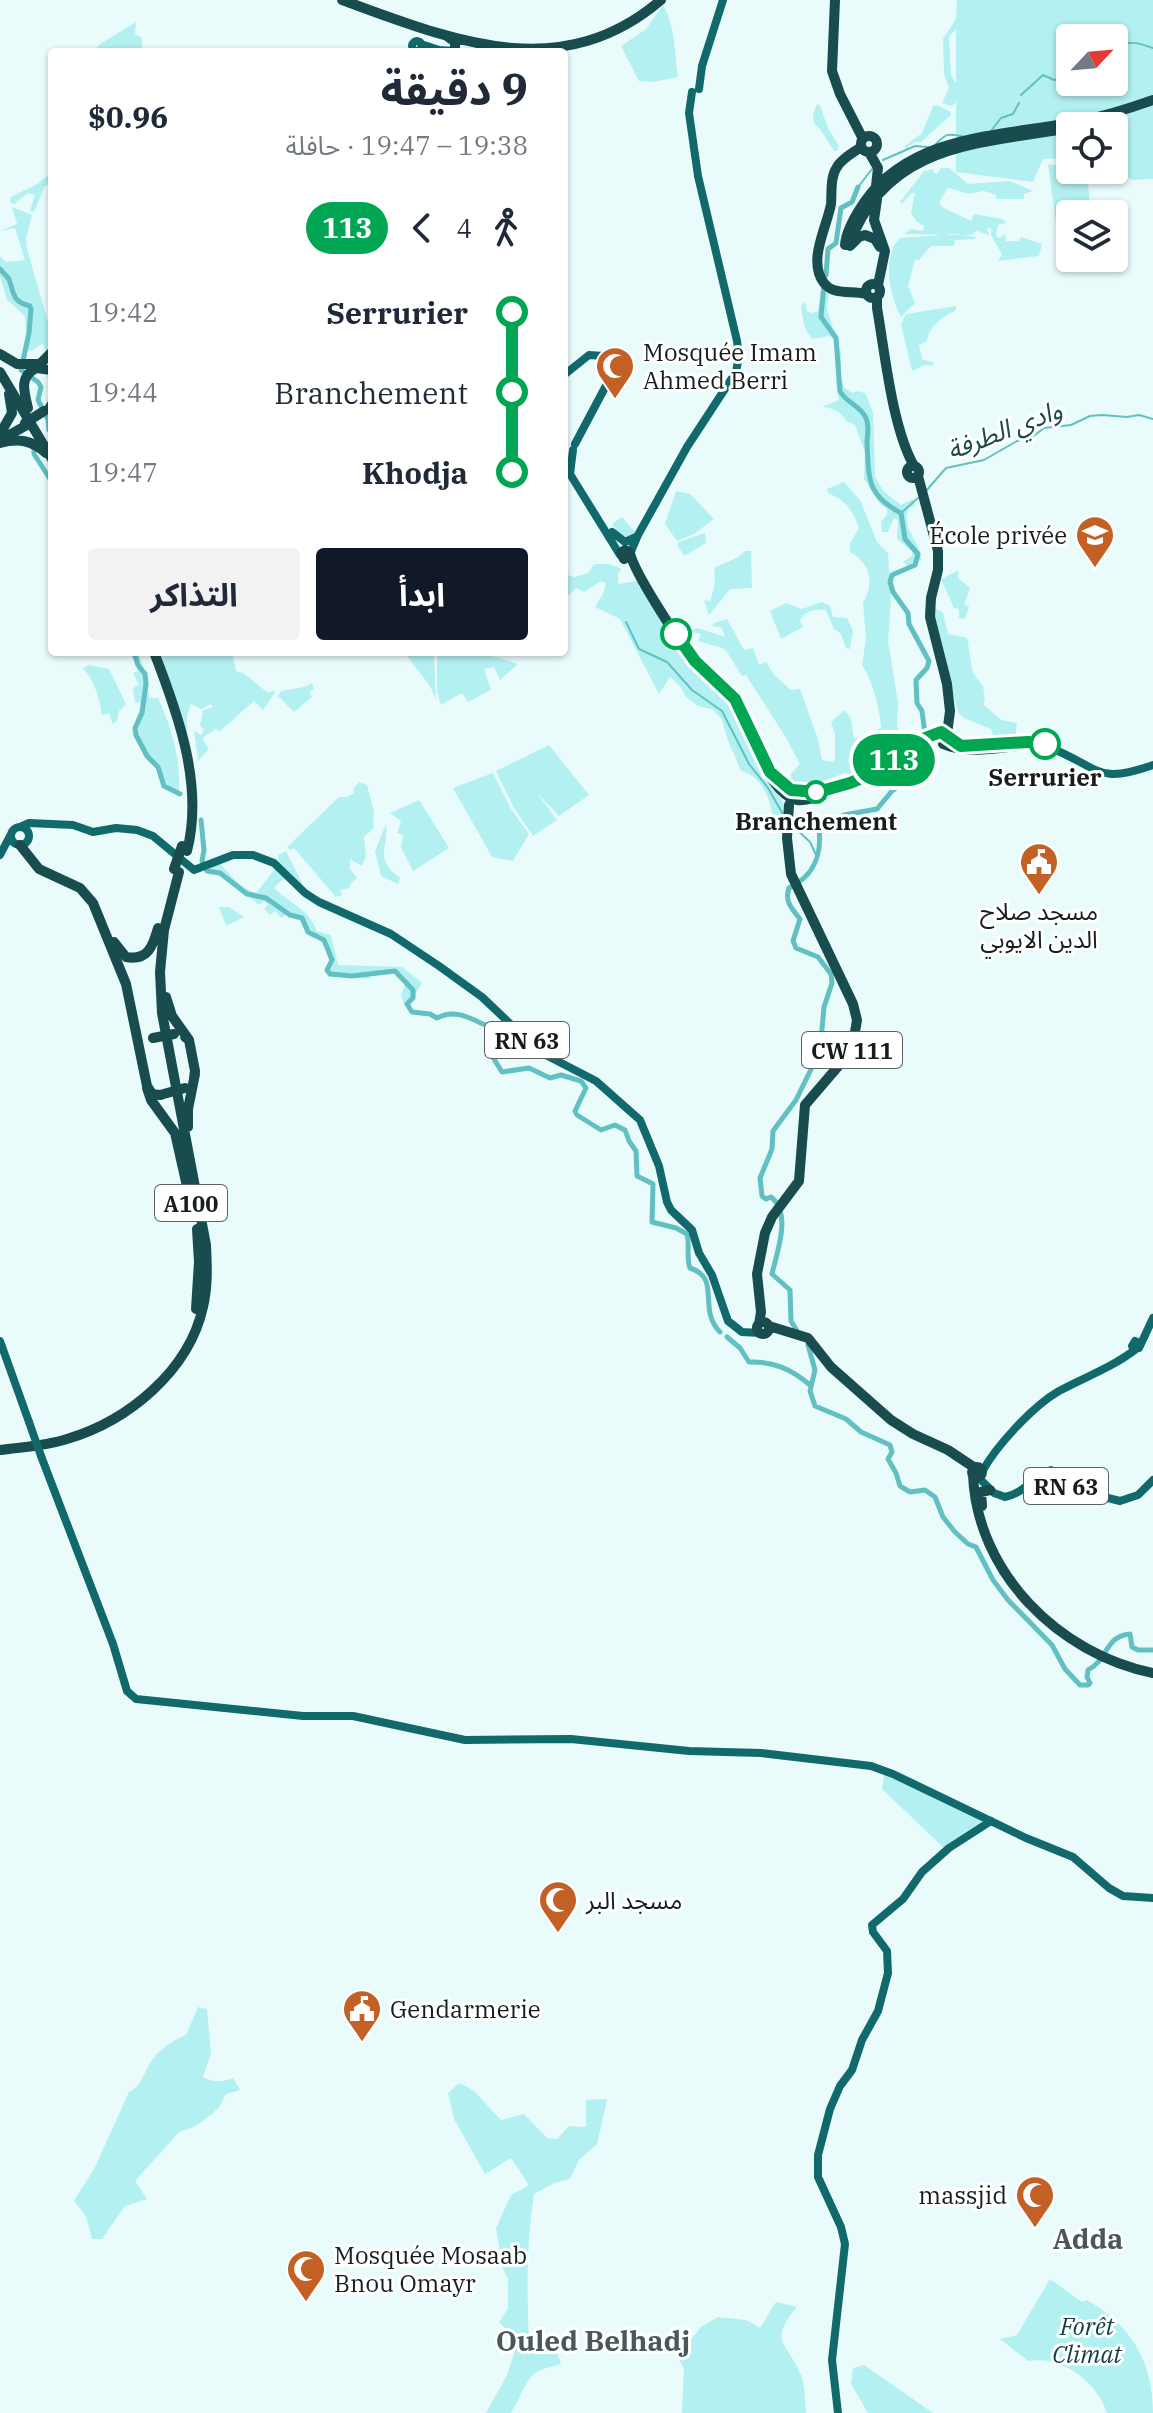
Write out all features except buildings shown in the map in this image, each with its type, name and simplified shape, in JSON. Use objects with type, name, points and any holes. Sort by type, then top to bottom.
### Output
[{"type":"highway","points":[[342,0],[477,43],[513,48]]},
{"type":"highway","points":[[356,0],[470,37],[532,46],[571,41],[601,32],[654,0]]},
{"type":"highway","points":[[548,48],[569,46],[620,28],[661,0]]},
{"type":"highway","points":[[836,0],[832,71],[840,94],[876,161],[879,171],[875,188]]},
{"type":"highway","points":[[442,33],[455,42],[456,48]]},
{"type":"highway","points":[[460,48],[465,44],[477,43]]},
{"type":"highway","points":[[1125,112],[1153,103]]},
{"type":"highway","points":[[848,246],[844,244],[848,232],[863,204],[875,188],[903,164],[954,143],[1089,119],[1153,103]]},
{"type":"highway","points":[[848,246],[864,211],[887,184],[917,162],[944,151],[1056,131]]},
{"type":"highway","points":[[867,146],[883,164],[903,164]]},
{"type":"highway","points":[[867,146],[842,160],[835,170],[818,259],[821,278],[829,288],[839,292],[872,291]]},
{"type":"highway","points":[[872,291],[885,251],[873,214],[887,184]]},
{"type":"highway","points":[[791,811],[881,770],[950,733],[943,676],[927,615],[928,594],[935,570],[934,550],[897,412],[872,291],[880,254],[878,242],[865,235],[848,246]]},
{"type":"highway","points":[[0,354],[23,370],[48,368]]},
{"type":"highway","points":[[23,370],[40,364],[48,356]]},
{"type":"highway","points":[[0,362],[48,441]]},
{"type":"highway","points":[[40,364],[48,367]]},
{"type":"highway","points":[[23,370],[28,408]]},
{"type":"highway","points":[[0,372],[48,454]]},
{"type":"highway","points":[[0,379],[10,396],[12,408],[0,438]]},
{"type":"highway","points":[[0,438],[48,410]]},
{"type":"highway","points":[[0,438],[32,443],[48,456]]},
{"type":"highway","points":[[628,551],[695,661],[741,708],[791,811]]},
{"type":"highway","points":[[628,551],[684,657],[732,705],[759,763],[791,811]]},
{"type":"highway","name":"A100","points":[[0,1443],[61,1434],[91,1424],[139,1394],[172,1360],[187,1334],[197,1302],[198,1243],[185,1156],[157,1014],[158,928],[184,849],[188,813],[185,778],[152,656]]},
{"type":"highway","points":[[791,811],[875,777],[937,739],[948,717]]},
{"type":"highway","points":[[937,739],[964,749],[1028,744],[1052,747]]},
{"type":"highway","points":[[770,772],[784,786],[800,792],[818,792],[850,783]]},
{"type":"highway","name":"CW 111","points":[[763,1327],[761,1269],[768,1234],[781,1209],[799,1189],[804,1176],[807,1109],[815,1095],[844,1064],[855,1045],[861,1025],[856,1003],[797,884],[791,857],[791,811]]},
{"type":"highway","points":[[23,840],[39,869],[80,888],[93,903],[114,943],[126,957],[137,958],[146,954],[153,946],[158,928]]},
{"type":"highway","name":"A100","points":[[0,1450],[56,1442],[97,1428],[140,1401],[171,1371],[193,1337],[205,1294],[206,1245],[162,1013],[163,942],[176,871]]},
{"type":"highway","points":[[172,897],[166,942],[166,1001],[172,1016],[189,1040],[195,1074],[187,1115],[194,1156],[194,1185]]},
{"type":"highway","points":[[93,903],[126,984],[151,1100],[175,1133],[191,1204]]},
{"type":"highway","points":[[132,1014],[141,1034],[153,1038],[174,1034],[189,1040]]},
{"type":"highway","points":[[142,1062],[143,1047],[153,1038]]},
{"type":"highway","points":[[147,1086],[149,1092],[160,1095],[185,1088],[195,1074]]},
{"type":"highway","points":[[763,1327],[801,1337],[891,1420],[943,1447],[977,1473],[980,1512],[999,1557],[1026,1593],[1056,1624],[1101,1653]]},
{"type":"highway","points":[[801,1337],[829,1369],[895,1427],[946,1452],[977,1473]]},
{"type":"highway","points":[[977,1473],[980,1523],[990,1549],[1005,1573],[1049,1623],[1101,1653],[1153,1672]]},
{"type":"highway","points":[[980,1512],[981,1492],[989,1489]]},
{"type":"main road","points":[[628,551],[739,364],[738,348],[698,176],[689,113],[722,0]]},
{"type":"main road","points":[[568,372],[589,355],[601,355],[611,365],[609,380],[579,435],[570,474],[628,551]]},
{"type":"main road","points":[[576,448],[575,473],[612,532],[628,551]]},
{"type":"main road","points":[[612,532],[625,542],[628,551]]},
{"type":"main road","points":[[1052,747],[1111,776],[1124,775],[1153,764]]},
{"type":"main road","name":"RN 63","points":[[23,840],[25,823],[73,825],[93,832],[116,828],[137,830],[153,836],[191,868],[207,867],[233,855],[263,858],[274,863],[319,902],[391,934],[482,997],[540,1052],[588,1075],[636,1116],[659,1166],[667,1202],[692,1230],[728,1321],[742,1332],[763,1327]]},
{"type":"main road","points":[[0,855],[11,834],[23,840]]},
{"type":"main road","points":[[6,845],[23,840]]},
{"type":"main road","points":[[1136,1345],[1153,1309]]},
{"type":"main road","points":[[989,1489],[977,1473],[1035,1406],[1115,1364],[1136,1345],[1153,1318]]},
{"type":"main road","points":[[0,1341],[131,1697],[303,1716],[353,1716],[465,1740],[571,1739],[689,1751],[781,1755],[863,1765],[885,1770],[1026,1838],[1073,1857],[1123,1896],[1153,1898]]},
{"type":"main road","name":"RN 63","points":[[989,1489],[1000,1496],[1011,1496],[1051,1470],[1072,1489],[1120,1501],[1138,1495],[1153,1480]]},
{"type":"main road","points":[[838,2413],[832,2360],[845,2244],[841,2227],[818,2177],[818,2155],[830,2109],[840,2086],[852,2070],[862,2040],[878,2011],[889,1969],[887,1951],[873,1932],[872,1925],[903,1899],[922,1872],[949,1848],[991,1821]]},
{"type":"green space","points":[[957,0],[1153,0],[1153,179],[1128,178],[1128,112],[1056,112],[1056,158],[1043,159],[1033,182],[956,172],[956,102],[952,106],[942,103],[949,88],[944,74],[943,39],[956,19]],"holes":[[[956,30],[956,82],[951,75],[949,36]]]},
{"type":"green space","points":[[663,5],[672,31],[678,77],[653,82],[639,81],[621,46],[646,29]]},
{"type":"green space","points":[[136,22],[135,34],[142,38],[142,48],[97,48]]},
{"type":"green space","points":[[817,104],[839,146],[837,151],[814,124]]},
{"type":"green space","points":[[933,106],[951,112],[951,115],[921,142],[915,142],[905,149],[922,133]]},
{"type":"green space","points":[[1048,164],[1056,165],[1056,184],[1088,184],[1090,200],[1056,200],[1056,222]]},
{"type":"green space","points":[[941,168],[949,168],[968,184],[1010,181],[1033,191],[1024,194],[1024,199],[996,199],[996,195],[984,191],[969,194],[948,188],[939,202],[942,207],[971,221],[974,214],[1003,219],[1006,223],[998,225],[996,236],[999,238],[1005,234],[1006,241],[1018,241],[1021,237],[1042,244],[1039,256],[998,261],[1002,254],[991,235],[991,228],[987,228],[989,235],[977,231],[971,235],[904,234],[911,229],[923,231],[924,226],[911,213],[915,193],[902,204],[900,202],[924,171],[934,169],[933,172],[937,174]]},
{"type":"green space","points":[[48,176],[48,184],[34,212],[30,211],[35,195],[28,193],[14,204],[10,202],[11,197]]},
{"type":"green space","points":[[12,207],[32,215],[26,239],[27,249],[48,322],[46,354],[43,343],[31,351],[23,348],[25,316],[7,300],[0,276],[0,256],[6,262],[25,260],[15,228],[0,231],[17,224]]},
{"type":"green space","points":[[955,234],[976,237],[955,240],[954,246],[931,246],[919,260],[915,260],[908,286],[915,303],[901,317],[889,277],[894,246],[900,238]]},
{"type":"green space","points":[[820,293],[829,293],[827,310],[841,352],[841,380],[852,393],[859,391],[866,394],[873,413],[875,476],[883,491],[901,505],[913,499],[915,506],[909,508],[907,523],[921,560],[908,566],[903,562],[912,556],[912,551],[897,539],[898,520],[894,518],[888,532],[882,532],[881,522],[887,515],[887,509],[880,504],[864,479],[865,452],[855,425],[836,411],[822,407],[839,400],[834,339],[829,336],[813,339],[810,336],[805,328],[801,306],[805,301],[807,311],[818,311]]},
{"type":"green space","points":[[956,306],[956,310],[934,326],[927,341],[919,345],[922,359],[934,363],[932,366],[924,365],[912,371],[901,324],[906,314]]},
{"type":"green space","points":[[844,482],[860,500],[877,542],[888,553],[891,599],[888,641],[898,703],[897,725],[904,746],[887,760],[854,777],[844,773],[809,788],[791,782],[791,774],[800,764],[746,675],[742,676],[725,649],[698,641],[701,634],[688,631],[698,628],[725,637],[722,628],[712,626],[727,619],[744,650],[753,648],[759,665],[766,662],[774,675],[791,690],[800,689],[822,760],[835,760],[835,734],[831,722],[845,710],[851,719],[854,739],[881,728],[875,695],[862,665],[866,639],[863,603],[869,581],[866,567],[850,552],[850,543],[859,528],[848,506],[828,493],[827,489]]},
{"type":"green space","points":[[676,491],[690,494],[714,519],[694,534],[677,541],[665,524]]},
{"type":"green space","points":[[622,517],[635,532],[631,537],[621,536],[612,524]]},
{"type":"green space","points":[[705,533],[706,543],[684,556],[677,545],[679,542]]},
{"type":"green space","points":[[745,551],[751,551],[752,588],[730,589],[709,615],[704,600],[710,601],[715,581],[714,568]]},
{"type":"green space","points":[[594,564],[609,564],[622,569],[618,573],[618,584],[638,581],[684,659],[731,706],[754,758],[785,805],[784,820],[773,820],[764,790],[755,778],[741,771],[722,719],[712,709],[698,706],[686,697],[670,677],[659,694],[620,619],[595,607],[606,583],[601,581],[584,592],[576,588],[568,595],[568,575],[575,577],[588,573]]},
{"type":"green space","points":[[959,570],[958,578],[970,588],[964,605],[969,606],[965,619],[959,618],[959,609],[954,608],[941,579]]},
{"type":"green space","points":[[822,602],[830,606],[833,617],[847,618],[853,631],[850,649],[846,648],[841,634],[834,629],[826,610],[808,612],[800,621],[803,627],[781,639],[770,611],[786,603],[802,609]]},
{"type":"green space","points":[[935,608],[943,613],[948,634],[967,638],[973,673],[983,686],[983,704],[1001,720],[1017,723],[1015,741],[996,742],[991,729],[964,718],[958,712],[934,615]]},
{"type":"green space","points":[[132,656],[139,656],[149,698],[158,698],[167,720],[177,759],[178,796],[161,785],[156,768],[148,761],[134,736],[133,728],[141,706],[140,702],[135,703],[133,688],[139,685],[133,673],[138,671]]},
{"type":"green space","points":[[161,656],[233,656],[236,671],[267,692],[276,691],[263,710],[254,701],[219,732],[216,729],[202,738],[209,749],[198,761],[194,731],[201,735],[204,729],[200,726],[203,710],[213,707],[211,704],[201,709],[191,704],[187,716],[187,735]]},
{"type":"green space","points":[[407,656],[434,656],[436,699]]},
{"type":"green space","points":[[437,656],[489,656],[518,664],[500,680],[494,667],[484,669],[491,690],[468,702],[462,693],[441,705],[437,692]]},
{"type":"green space","points":[[89,665],[109,669],[126,704],[113,724],[109,713],[102,715],[96,690],[83,668]]},
{"type":"green space","points":[[312,683],[314,689],[309,692],[312,697],[294,712],[278,696],[281,691]]},
{"type":"green space","points":[[549,745],[589,795],[559,816],[537,793],[557,820],[533,836],[514,808],[496,771]]},
{"type":"green space","points":[[493,773],[511,809],[529,834],[513,861],[492,857],[453,788]]},
{"type":"green space","points":[[359,782],[367,785],[374,812],[373,829],[364,837],[366,856],[362,866],[350,859],[350,869],[357,878],[349,888],[340,890],[342,895],[336,897],[294,848],[290,850],[287,847],[339,797],[354,793],[353,789]]},
{"type":"green space","points":[[419,800],[449,848],[413,871],[401,847],[403,835],[397,833],[401,821],[390,813]]},
{"type":"green space","points":[[386,824],[384,858],[400,878],[398,884],[381,876],[375,851]]},
{"type":"green space","points":[[286,851],[303,885],[279,863],[278,855]]},
{"type":"green space","points":[[218,862],[240,884],[256,893],[276,868],[285,877],[274,888],[304,912],[317,931],[331,935],[338,965],[402,967],[422,983],[409,1004],[404,1005],[401,995],[405,984],[394,972],[371,975],[369,979],[331,976],[327,970],[332,955],[324,941],[308,932],[302,919],[287,913],[282,918],[275,911],[270,915],[264,909],[268,905],[264,901],[259,905],[226,876],[207,868]]},
{"type":"green space","points":[[219,907],[229,907],[244,917],[226,926]]},
{"type":"green space","points":[[885,1772],[986,1820],[944,1848],[882,1789]]},
{"type":"green space","points":[[198,2007],[207,2009],[211,2053],[203,2077],[218,2081],[233,2078],[240,2090],[226,2094],[211,2115],[194,2127],[179,2132],[135,2181],[147,2199],[125,2206],[102,2239],[92,2239],[86,2216],[74,2201],[95,2167],[129,2092],[160,2051],[186,2035]]},
{"type":"green space","points":[[459,2083],[473,2090],[501,2120],[524,2114],[547,2138],[557,2139],[569,2126],[586,2127],[586,2100],[607,2099],[597,2144],[579,2160],[570,2179],[554,2183],[534,2194],[528,2270],[529,2346],[539,2354],[558,2354],[561,2364],[535,2373],[511,2413],[486,2413],[507,2375],[518,2341],[499,2322],[508,2309],[508,2279],[503,2269],[496,2228],[511,2195],[529,2185],[511,2158],[485,2174],[454,2119],[448,2093]]},
{"type":"green space","name":"Forêt Climat","points":[[1050,2279],[1082,2302],[1087,2300],[1103,2310],[1128,2334],[1149,2377],[1153,2413],[1107,2413],[1095,2391],[1076,2373],[1053,2362],[1028,2361],[1000,2339],[1017,2335]]},
{"type":"green space","points":[[776,2302],[797,2307],[783,2328],[782,2335],[801,2375],[806,2413],[682,2413],[684,2368],[677,2357],[701,2327],[718,2317],[746,2320],[760,2328]]},
{"type":"green space","points":[[864,2365],[933,2413],[868,2413],[851,2384],[853,2368]]},
{"type":"waterway","points":[[1128,43],[1153,48]]},
{"type":"waterway","points":[[1021,95],[1043,75],[1056,80]]},
{"type":"waterway","points":[[991,131],[1001,118],[1013,114],[1019,103]]},
{"type":"waterway","points":[[934,146],[947,135],[965,137]]},
{"type":"waterway","points":[[883,160],[915,146],[928,147]]},
{"type":"waterway","points":[[858,187],[872,169]]},
{"type":"waterway","points":[[826,275],[828,249],[836,243],[841,208],[852,202],[858,187]]},
{"type":"waterway","points":[[0,269],[9,279],[17,299],[31,309],[21,370],[41,387],[38,400],[48,419]]},
{"type":"waterway","points":[[799,1334],[791,1321],[790,1290],[772,1274],[781,1233],[781,1213],[771,1197],[766,1199],[762,1196],[760,1178],[772,1149],[773,1131],[796,1100],[820,1051],[824,1007],[832,983],[831,974],[818,957],[796,948],[793,941],[800,919],[787,897],[789,888],[805,878],[814,864],[819,848],[819,829],[824,823],[844,815],[877,809],[892,791],[919,771],[927,749],[922,711],[917,703],[916,680],[929,661],[909,624],[908,613],[893,592],[890,582],[892,575],[915,565],[918,554],[905,539],[901,513],[881,499],[869,476],[867,421],[840,391],[836,338],[821,317],[824,286]]},
{"type":"waterway","name":"وادي الطرفة","points":[[926,491],[946,468],[984,460],[1017,441],[1031,438],[1044,428],[1071,425],[1090,416],[1102,415],[1139,415],[1153,419]]},
{"type":"waterway","points":[[34,447],[34,454],[48,476]]},
{"type":"waterway","name":"وادي الطرفة","points":[[901,513],[918,498]]},
{"type":"waterway","points":[[626,622],[639,649],[667,662],[692,690],[722,711],[749,764],[784,816]]},
{"type":"waterway","points":[[135,656],[145,674],[146,684],[136,735],[147,756],[158,767],[164,786],[180,794]]},
{"type":"waterway","points":[[201,820],[202,861],[207,871],[220,873],[247,894],[266,898],[290,915],[302,918],[308,932],[324,940],[332,960],[327,970],[330,974],[352,976],[395,971],[413,990],[413,998],[407,1004],[412,1012],[437,1018],[449,1014],[461,1015],[503,1029],[507,1034],[505,1038],[491,1045],[489,1051],[502,1072],[529,1068],[550,1078],[561,1075],[581,1081],[586,1088],[575,1111],[577,1115],[601,1130],[615,1125],[625,1130],[636,1151],[637,1176],[653,1184],[652,1222],[687,1234],[690,1268],[705,1279],[710,1314],[720,1332]]},
{"type":"waterway","points":[[794,827],[810,842],[817,857]]},
{"type":"waterway","points":[[727,1337],[740,1348],[749,1362],[781,1367],[810,1385]]},
{"type":"waterway","points":[[808,1345],[815,1370],[810,1391],[815,1406],[846,1419],[861,1432],[890,1445],[892,1452],[888,1459],[900,1486],[910,1492],[925,1490],[935,1497],[943,1517],[968,1544],[976,1547],[993,1580],[1008,1600],[1052,1645],[1065,1669],[1080,1685],[1090,1683],[1088,1670],[1122,1636],[1130,1634],[1132,1647],[1138,1650],[1153,1650]]},
{"type":"bus line","name":"113","points":[[676,634],[695,661],[735,699],[770,772],[781,784],[795,791],[818,792],[850,783],[881,770],[917,741],[941,732],[961,746],[1028,742],[1045,744]]},
{"type":"place","name":"Mosquée Imam Ahmed Berri","points":[[615,400]]},
{"type":"place","name":"École privée","points":[[1095,569]]},
{"type":"place","name":"Serrurier","points":[[1045,744]]},
{"type":"place","name":"Branchement","points":[[816,792]]},
{"type":"place","name":"مسجد صلاح الدين الايوبي","points":[[1039,896]]},
{"type":"place","name":"مسجد البر","points":[[558,1934]]},
{"type":"place","name":"Gendarmerie","points":[[362,2043]]},
{"type":"place","name":"massjid","points":[[1035,2229]]},
{"type":"place","name":"Mosquée Mosaab Bnou Omayr","points":[[306,2303]]},
{"type":"district","name":"Adda","points":[[1088,2238]]},
{"type":"district","name":"Ouled Belhadj","points":[[593,2340]]}]
